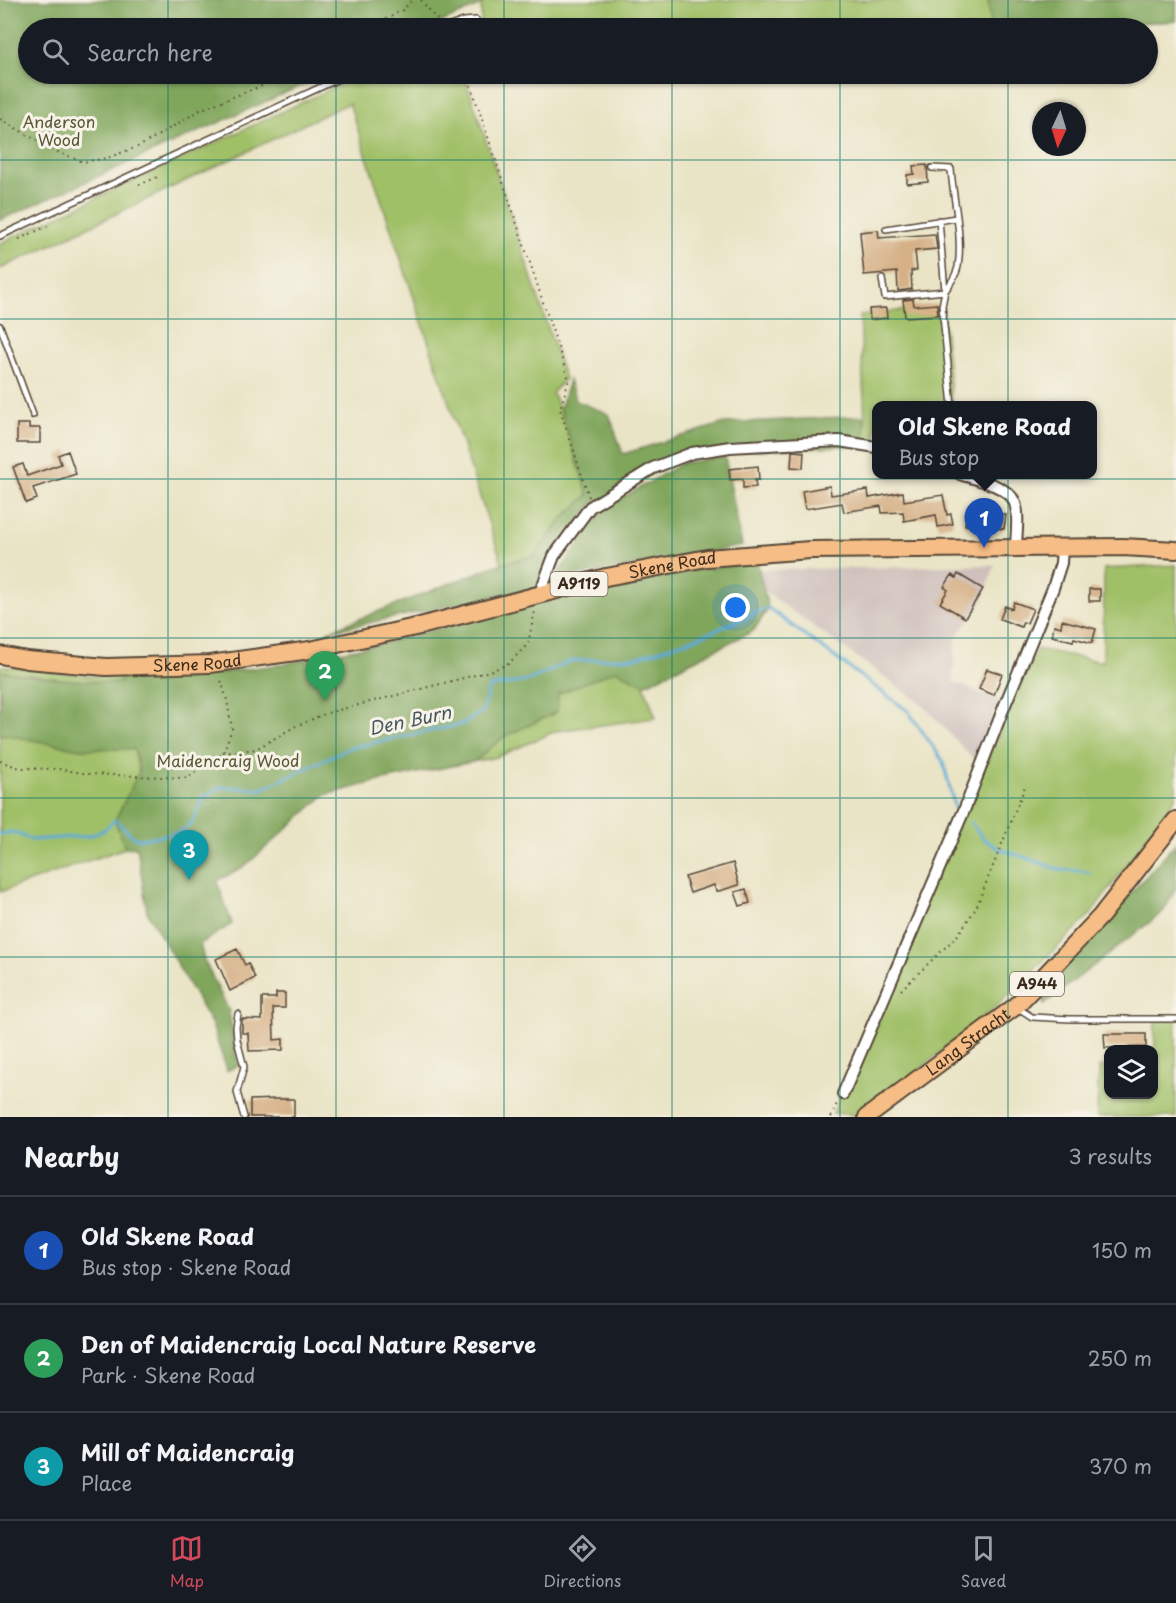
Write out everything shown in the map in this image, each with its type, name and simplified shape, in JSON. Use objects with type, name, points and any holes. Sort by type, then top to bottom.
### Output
[{"type":"main road","name":"Skene Road","points":[[0,655],[27,660],[106,667],[210,664],[310,650],[538,598],[606,577],[707,558],[810,550],[1062,547],[1172,549]]},
{"type":"main road","name":"Lang Stracht","points":[[867,1117],[1016,1006],[1101,916],[1176,820]]},
{"type":"street","points":[[538,598],[554,556],[592,505],[653,468],[692,453],[730,447],[838,441],[872,446]]},
{"type":"street","points":[[974,479],[1004,490],[1012,497],[1016,508],[1016,548]]},
{"type":"street","points":[[843,1094],[965,808],[1058,576],[1062,547]]},
{"type":"lane","points":[[0,236],[327,84]]},
{"type":"lane","points":[[882,279],[885,297],[945,291],[954,279],[958,267],[958,242],[951,169],[933,168]]},
{"type":"lane","points":[[886,229],[956,218]]},
{"type":"lane","points":[[939,220],[945,291],[942,306],[952,401]]},
{"type":"lane","points":[[0,326],[33,414]]},
{"type":"lane","points":[[1016,1006],[1032,1017],[1176,1019]]},
{"type":"lane","points":[[238,1014],[237,1040],[244,1067],[237,1092],[244,1117]]},
{"type":"path","points":[[388,18],[403,10],[412,0]]},
{"type":"path","points":[[421,0],[436,18]]},
{"type":"path","points":[[0,119],[55,151],[83,162],[107,158],[140,146],[202,109],[265,84]]},
{"type":"path","points":[[472,84],[569,380],[560,409],[592,505]]},
{"type":"path","points":[[139,185],[160,176]]},
{"type":"path","points":[[19,239],[48,226]]},
{"type":"path","points":[[0,761],[20,768],[59,769],[88,774],[187,778],[224,753],[256,749],[296,726],[327,713],[483,673],[507,664],[528,644],[538,598]]},
{"type":"path","points":[[219,673],[232,729],[224,753]]},
{"type":"path","points":[[901,990],[957,936],[976,908],[1026,784]]},
{"type":"path","points":[[831,1117],[843,1094]]},
{"type":"shaded area","points":[[995,565],[982,602],[956,638],[953,682],[1000,700],[974,760],[921,703],[763,590],[758,570]]},
{"type":"green space","name":"Anderson Wood","points":[[0,0],[486,0],[481,5],[451,18],[18,18],[18,84],[306,84],[0,220]]},
{"type":"green space","points":[[486,0],[1176,0],[1176,21],[1158,22],[1158,18],[481,18],[481,5]]},
{"type":"green space","points":[[988,0],[1176,0],[1176,21],[1158,22],[1158,18],[990,18]]},
{"type":"green space","points":[[342,84],[467,84],[565,379],[552,393],[560,409],[589,495],[562,519],[534,556],[502,563],[349,103],[0,269],[0,243]]},
{"type":"green space","points":[[942,306],[952,401],[872,401],[872,446],[866,445],[860,315]]},
{"type":"green space","points":[[569,380],[576,401],[609,414],[623,454],[725,423],[864,416],[866,445],[692,453],[592,505],[554,556],[542,586],[326,632],[502,563],[534,556],[562,519],[588,495],[560,409]]},
{"type":"green space","points":[[725,457],[742,546],[553,580],[605,508],[682,463]]},
{"type":"green space","name":"Maidencraig Wood","points":[[757,562],[768,609],[753,631],[644,685],[656,718],[556,731],[497,757],[432,770],[116,822],[125,848],[0,892],[0,666],[90,676],[152,676],[211,674],[285,664],[693,570]]},
{"type":"green space","name":"Maidencraig Wood","points":[[757,562],[768,608],[753,631],[644,685],[616,670],[558,694],[557,712],[504,737],[475,761],[325,795],[245,866],[217,881],[232,924],[200,944],[204,960],[229,1011],[238,1065],[227,1071],[212,1025],[147,912],[137,847],[125,848],[115,820],[139,772],[134,749],[80,749],[0,734],[0,671],[60,679],[120,683],[120,676],[211,674],[285,664],[384,643],[563,596],[693,570]]},
{"type":"green space","points":[[1176,565],[1176,797],[1091,914],[998,1005],[911,1076],[856,1115],[833,1113],[965,808],[1037,649],[1103,662],[1104,569]]},
{"type":"green space","points":[[1176,843],[1176,888],[1164,911],[1044,1004],[1043,991]]},
{"type":"green space","points":[[1155,1019],[1176,1019],[1176,1117],[1097,1117],[1099,1067],[1104,1067],[1104,1099],[1158,1099],[1158,1045],[1155,1045]]},
{"type":"building","points":[[927,165],[928,182],[907,184],[907,175],[914,174],[913,166]]},
{"type":"building","points":[[878,230],[879,238],[935,234],[937,249],[915,251],[917,270],[911,271],[912,289],[898,291],[897,272],[864,275],[860,232]]},
{"type":"building","points":[[913,299],[914,306],[937,304],[938,315],[905,317],[903,300]]},
{"type":"building","points":[[886,308],[887,318],[870,320],[869,309]]},
{"type":"building","points":[[17,424],[29,424],[29,428],[40,428],[40,443],[17,443]]},
{"type":"building","points":[[68,451],[76,474],[33,488],[37,499],[26,503],[13,467],[23,464],[27,476],[61,464],[58,455]]},
{"type":"building","points":[[792,451],[804,452],[803,468],[791,467]]},
{"type":"building","points":[[758,466],[759,480],[755,480],[756,487],[743,488],[743,479],[730,480],[729,469]]},
{"type":"building","points":[[830,486],[831,495],[868,490],[869,498],[903,492],[904,501],[943,495],[947,515],[951,514],[953,524],[938,527],[936,515],[904,521],[903,512],[882,513],[881,506],[844,512],[842,503],[805,509],[802,491]]},
{"type":"building","points":[[967,510],[1006,515],[1004,529],[995,528],[994,530],[965,525]]},
{"type":"building","points":[[958,574],[983,589],[965,618],[940,603],[948,590],[944,587],[952,575],[956,578]]},
{"type":"building","points":[[1089,589],[1100,589],[1100,601],[1089,601]]},
{"type":"building","points":[[1014,602],[1033,609],[1027,623],[1023,622],[1021,627],[1000,619],[1005,606],[1012,609]]},
{"type":"building","points":[[1062,620],[1096,629],[1092,643],[1074,638],[1073,641],[1052,636],[1054,625],[1061,627]]},
{"type":"building","points":[[987,669],[1002,674],[994,695],[979,689]]},
{"type":"building","points":[[733,863],[739,885],[716,891],[714,885],[690,893],[685,877]]},
{"type":"building","points":[[746,889],[750,903],[740,906],[735,892]]},
{"type":"building","points":[[237,949],[245,965],[248,963],[255,978],[230,991],[216,959]]},
{"type":"building","points":[[276,993],[285,993],[285,1008],[273,1008],[274,1040],[283,1039],[283,1050],[249,1051],[248,1033],[242,1033],[242,1019],[262,1020],[262,998],[276,998]]},
{"type":"building","points":[[1104,1034],[1146,1034],[1146,1045],[1105,1045]]},
{"type":"building","points":[[294,1099],[294,1117],[250,1117],[250,1100]]},
{"type":"waterway","name":"Den Burn","points":[[0,834],[13,832],[32,840],[89,836],[104,830],[115,820],[135,838],[144,839],[177,833],[193,821],[203,797],[221,787],[262,789],[349,748],[463,724],[483,711],[489,687],[527,681],[571,661],[638,657],[699,637],[768,608],[908,711],[943,761],[955,809]]},
{"type":"waterway","name":"Den Burn","points":[[970,822],[984,839],[997,848],[1061,870],[1090,873]]},
{"type":"place","name":"Old Skene Road","points":[[984,548]]},
{"type":"place","name":"Den of Maidencraig Local Nature Reserve","points":[[325,701]]},
{"type":"place","name":"Mill of Maidencraig","points":[[189,880]]}]
